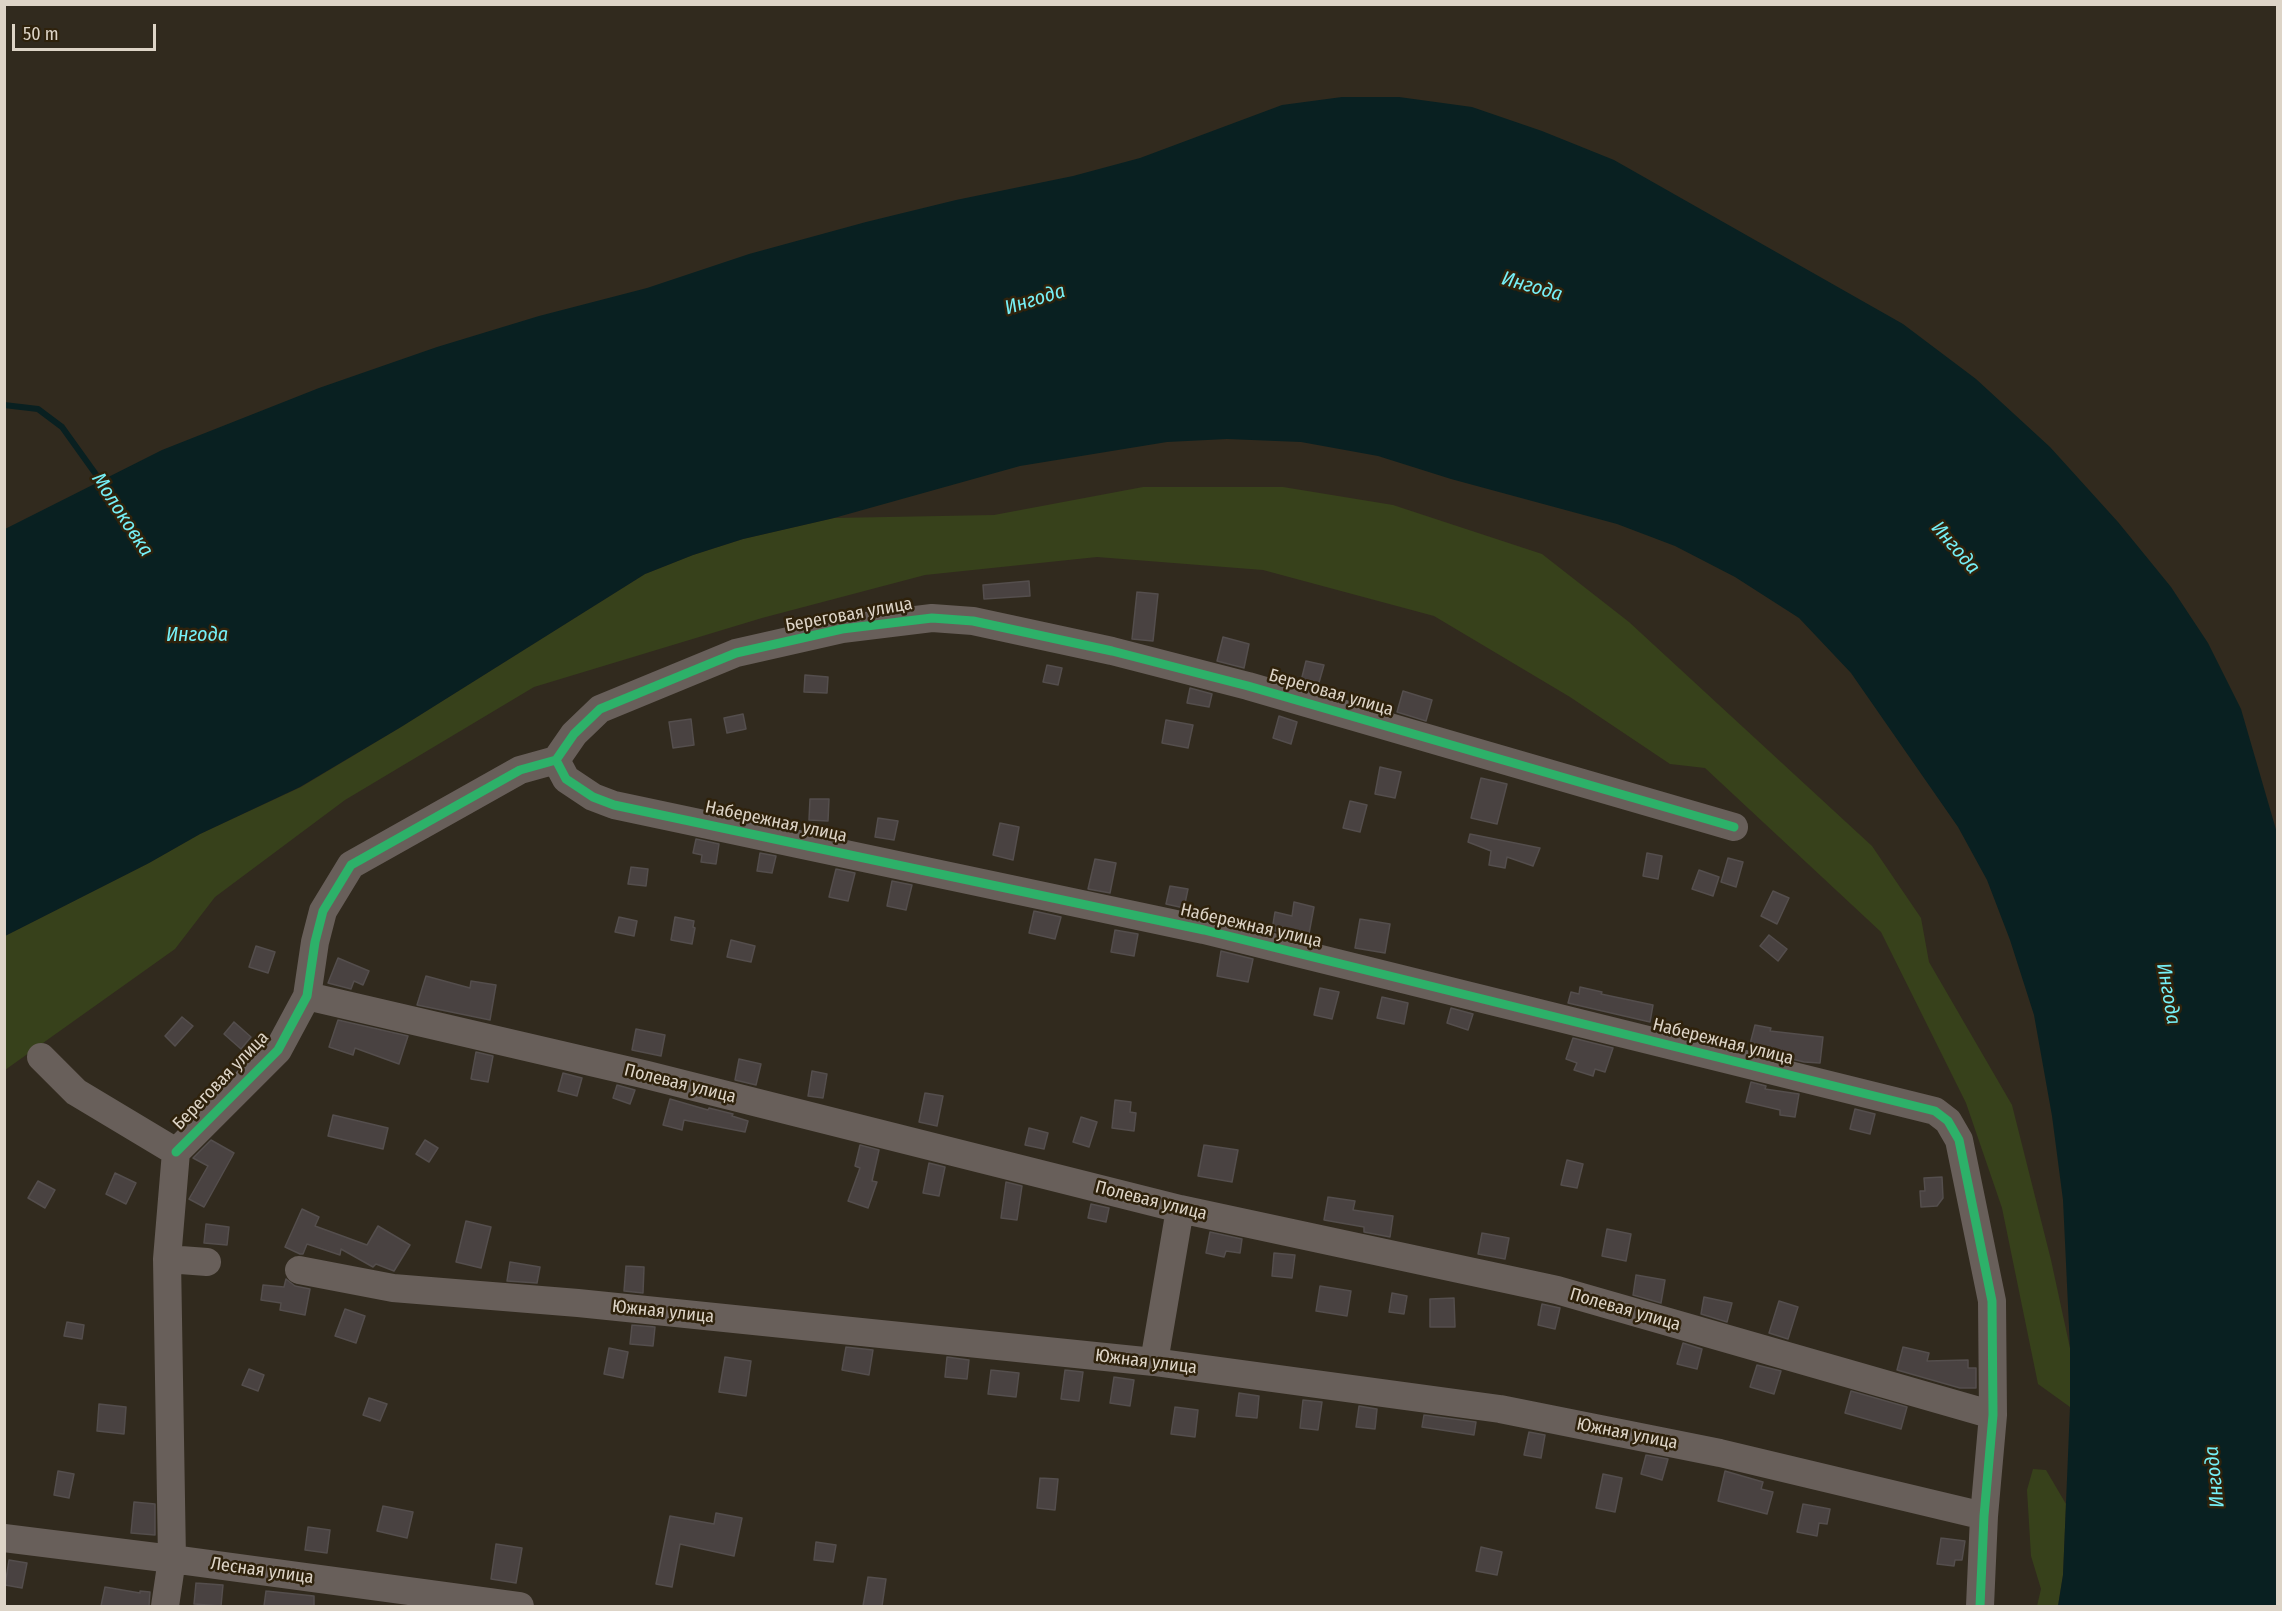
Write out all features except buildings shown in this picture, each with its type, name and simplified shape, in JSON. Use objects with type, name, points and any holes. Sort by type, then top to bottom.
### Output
[{"type":"street","name":"Береговая улица","points":[[176,1152],[278,1050],[307,996],[315,942],[323,911],[351,865],[520,770],[556,760],[574,734],[600,709],[736,653],[842,629],[932,618],[974,621],[1135,656],[1248,686],[1734,827]]},
{"type":"street","name":"Набережная улица","points":[[556,760],[566,779],[593,797],[614,805],[1204,930],[1935,1111],[1948,1121],[1959,1140],[1992,1301],[1993,1415]]},
{"type":"street","name":"Полевая улица","points":[[307,996],[647,1075],[1180,1209],[1557,1290],[1993,1415]]},
{"type":"street","points":[[41,1057],[76,1092],[176,1152],[167,1259],[172,1559],[165,1606]]},
{"type":"street","points":[[1154,1362],[1180,1209]]},
{"type":"street","points":[[167,1259],[207,1262]]},
{"type":"street","name":"Южная улица","points":[[299,1270],[393,1288],[578,1303],[1154,1362],[1500,1409],[1720,1453],[1984,1516]]},
{"type":"street","points":[[1980,1606],[1984,1516],[1993,1415]]},
{"type":"street","name":"Лесная улица","points":[[4,1538],[520,1606]]},
{"type":"green space","points":[[1143,487],[1283,487],[1393,505],[1542,554],[1629,622],[1872,846],[1921,918],[1929,962],[2012,1105],[2051,1260],[2070,1348],[2070,1407],[2038,1384],[2002,1208],[1966,1103],[1881,932],[1705,768],[1670,764],[1570,697],[1434,616],[1263,570],[1097,557],[925,575],[762,618],[534,687],[345,800],[215,897],[175,949],[5,1070],[5,936],[149,863],[200,834],[301,787],[645,574],[743,539],[834,518],[994,515]]},
{"type":"green space","points":[[2033,1469],[2046,1470],[2066,1504],[2063,1575],[2058,1606],[2037,1606],[2041,1589],[2031,1556],[2027,1490]]},
{"type":"water","name":"Ингода","points":[[1342,97],[1399,97],[1472,107],[1542,131],[1614,160],[1903,324],[1976,379],[2050,447],[2118,522],[2171,587],[2208,643],[2241,709],[2277,833],[2277,1606],[2058,1606],[2063,1575],[2070,1407],[2070,1348],[2063,1200],[2052,1116],[2034,1015],[2010,940],[1987,880],[1958,827],[1851,673],[1799,618],[1735,577],[1675,546],[1617,524],[1451,479],[1378,456],[1301,442],[1227,439],[1167,442],[1020,466],[834,518],[743,539],[645,574],[401,727],[300,787],[200,834],[149,863],[5,936],[5,529],[162,450],[319,388],[437,347],[539,316],[647,288],[749,254],[866,222],[956,200],[1073,176],[1140,158],[1282,105]]},
{"type":"waterway","name":"Молоковка","points":[[4,405],[38,409],[62,427],[105,487]]},
{"type":"cycle path","points":[[176,1152],[278,1050],[307,996],[315,942],[323,911],[351,865],[520,770],[556,760],[574,734],[600,709],[736,653],[842,629],[932,618],[973,621],[1112,651],[1248,686],[1734,827]]},
{"type":"cycle path","points":[[556,760],[566,779],[593,797],[614,805],[1204,930],[1935,1111],[1948,1121],[1959,1140],[1992,1301],[1993,1415],[1984,1516],[1980,1606]]}]
